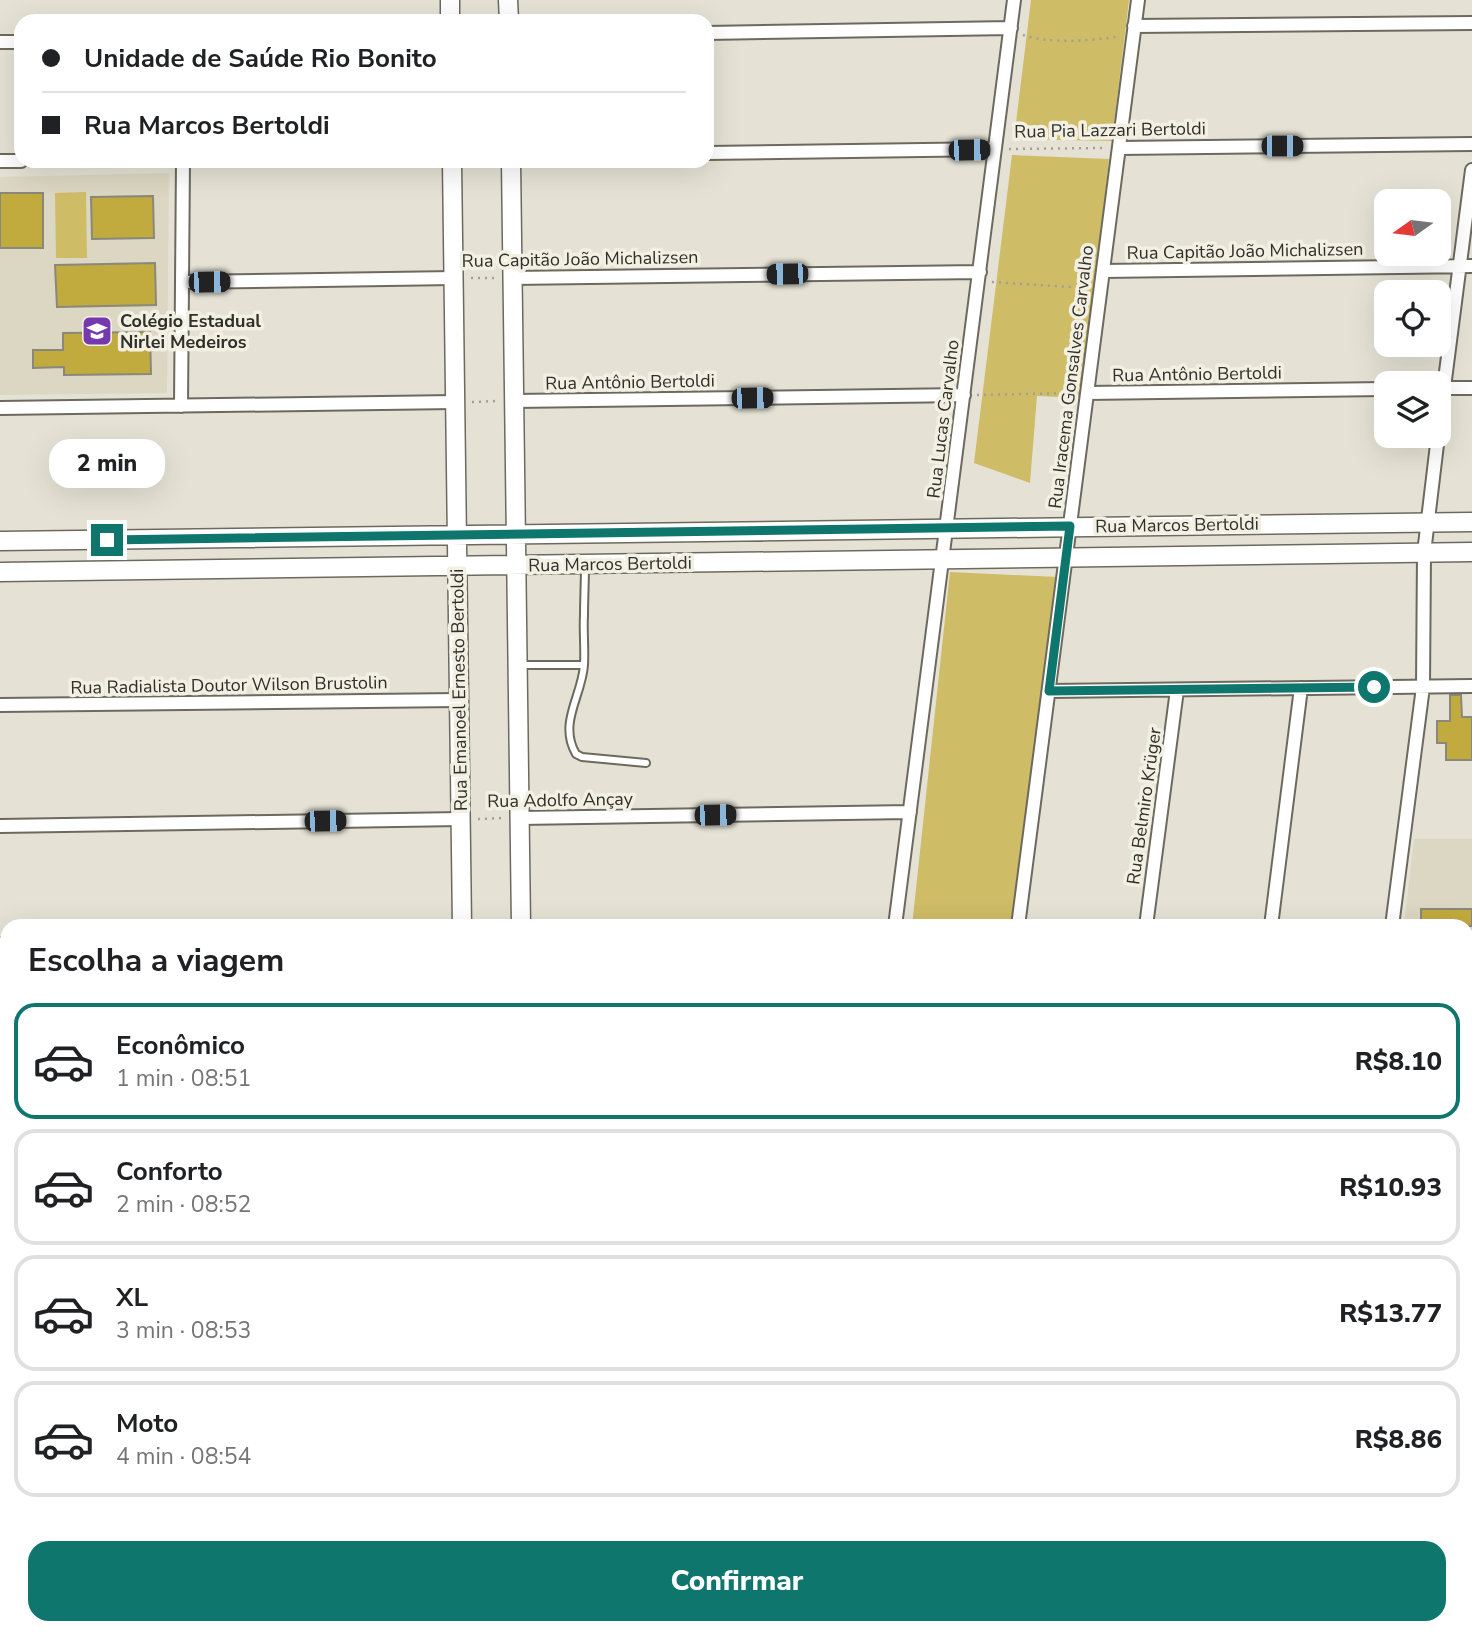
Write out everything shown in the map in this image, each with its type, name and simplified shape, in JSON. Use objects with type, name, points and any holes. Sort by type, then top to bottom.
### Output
[{"type":"street","name":"Rua Lucas Carvalho","points":[[896,919],[1014,0]]},
{"type":"street","name":"Rua Iracema Gonsalves Carvalho","points":[[1019,919],[1138,0]]},
{"type":"street","points":[[1134,26],[1472,23]]},
{"type":"street","points":[[714,33],[1011,29]]},
{"type":"street","name":"Rua Pia Lazzari Bertoldi","points":[[1119,148],[1472,144]]},
{"type":"street","name":"Rua Pia Lazzari Bertoldi","points":[[714,153],[995,149]]},
{"type":"street","points":[[181,406],[183,168]]},
{"type":"street","name":"Rua Emanoel Ernesto Bertoldi","points":[[452,168],[462,919]]},
{"type":"street","points":[[511,168],[521,919]]},
{"type":"street","points":[[1444,371],[1466,266],[1472,170]]},
{"type":"street","name":"Rua Capitão João Michalizsen","points":[[1103,271],[1466,266]]},
{"type":"street","name":"Rua Capitão João Michalizsen","points":[[512,278],[979,277]]},
{"type":"street","name":"Rua Capitão João Michalizsen","points":[[182,282],[453,278]]},
{"type":"street","points":[[1451,388],[1472,388]]},
{"type":"street","name":"Rua Antônio Bertoldi","points":[[1087,393],[1374,389]]},
{"type":"street","name":"Rua Antônio Bertoldi","points":[[514,401],[964,395]]},
{"type":"street","points":[[0,408],[455,402]]},
{"type":"street","points":[[1393,919],[1423,687],[1424,553],[1436,448]]},
{"type":"street","name":"Rua Marcos Bertoldi","points":[[0,541],[1472,522]]},
{"type":"street","name":"Rua Marcos Bertoldi","points":[[0,572],[1472,552]]},
{"type":"street","points":[[1049,691],[1472,686]]},
{"type":"street","points":[[1272,919],[1301,688]]},
{"type":"street","name":"Rua Belmiro Krüger","points":[[1147,919],[1177,690]]},
{"type":"street","name":"Rua Radialista Doutor Wilson Brustolin","points":[[0,705],[459,699]]},
{"type":"street","name":"Rua Adolfo Ançay","points":[[520,818],[910,812]]},
{"type":"street","points":[[0,826],[461,819]]},
{"type":"lane","points":[[585,564],[584,665],[569,721],[569,738],[576,754],[582,757],[646,763]]},
{"type":"lane","points":[[517,665],[584,665]]},
{"type":"path","points":[[1011,29],[1040,39],[1101,40],[1120,36],[1134,26]]},
{"type":"path","name":"Rua Pia Lazzari Bertoldi","points":[[995,149],[1119,148]]},
{"type":"path","points":[[979,277],[1100,288]]},
{"type":"path","name":"Rua Capitão João Michalizsen","points":[[453,278],[512,278]]},
{"type":"path","name":"Rua Antônio Bertoldi","points":[[964,395],[1087,393]]},
{"type":"path","points":[[455,402],[514,401]]},
{"type":"path","name":"Rua Adolfo Ançay","points":[[461,819],[520,818]]},
{"type":"shaded area","points":[[1031,0],[1129,0],[1112,141],[1014,139]]},
{"type":"shaded area","points":[[1012,155],[1109,159],[1084,398],[1037,396],[1030,483],[974,463]]},
{"type":"shaded area","name":"Colégio Estadual Nirlei Medeiros","points":[[169,173],[167,393],[0,395],[0,177]]},
{"type":"shaded area","points":[[86,192],[87,258],[56,258],[55,193]]},
{"type":"shaded area","points":[[950,572],[1058,577],[1017,919],[913,919]]},
{"type":"shaded area","points":[[1414,839],[1472,839],[1472,919],[1405,919]]},
{"type":"building","points":[[0,193],[43,193],[43,248],[0,248]]},
{"type":"building","points":[[153,196],[154,238],[92,239],[91,197]]},
{"type":"building","points":[[155,263],[156,305],[57,307],[55,265]]},
{"type":"building","points":[[150,332],[151,374],[64,375],[64,367],[33,368],[33,350],[63,350],[63,333]]},
{"type":"building","points":[[1450,695],[1461,695],[1462,717],[1472,717],[1472,760],[1446,760],[1446,743],[1437,743],[1437,721],[1450,721]]},
{"type":"building","points":[[1421,909],[1472,909],[1472,919],[1421,919]]},
{"type":"place","name":"Colégio Estadual Nirlei Medeiros","points":[[97,331]]},
{"type":"route","points":[[107,540],[1070,526],[1049,691],[1374,687]]}]
